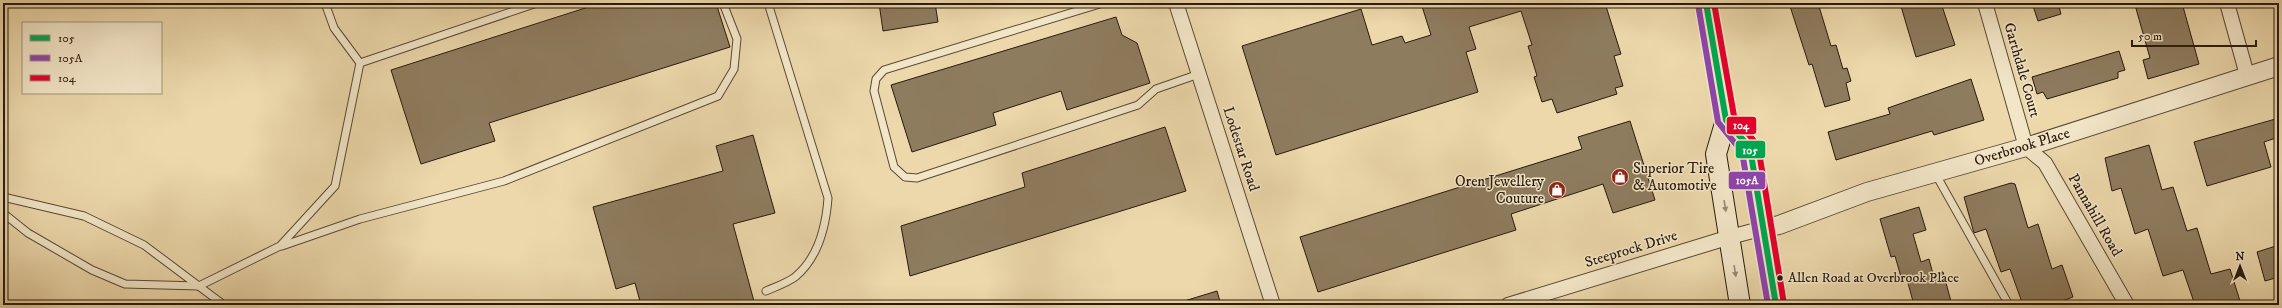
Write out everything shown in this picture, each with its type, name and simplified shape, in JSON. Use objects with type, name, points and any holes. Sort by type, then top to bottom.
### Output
[{"type":"main road","points":[[1706,3],[1726,120],[1716,154],[1740,305]]},
{"type":"main road","points":[[1726,120],[1750,148],[1776,305]]},
{"type":"street","name":"Lodestar Road","points":[[1176,3],[1273,305]]},
{"type":"street","name":"Garthdale Court","points":[[1986,3],[2026,147]]},
{"type":"street","points":[[2227,3],[2247,75]]},
{"type":"street","name":"Overbrook Place","points":[[1764,228],[1779,225],[1867,192],[2026,147],[2279,66]]},
{"type":"street","name":"Pannahill Road","points":[[2026,147],[2045,163],[2127,305]]},
{"type":"street","name":"Steeprock Drive","points":[[1508,305],[1764,228]]},
{"type":"lane","points":[[280,246],[335,186],[360,63],[334,28],[325,3]]},
{"type":"lane","points":[[360,63],[537,3]]},
{"type":"lane","points":[[3,213],[41,241],[92,270],[125,284],[199,286],[280,246],[360,219],[504,181],[718,96],[734,69],[737,39],[723,3]]},
{"type":"lane","points":[[766,291],[794,277],[807,263],[819,242],[826,219],[828,198],[768,3]]},
{"type":"lane","points":[[1103,3],[884,70],[876,79],[874,91],[894,167],[905,177],[917,178],[1138,105],[1156,89],[1199,74]]},
{"type":"lane","points":[[1936,173],[2009,305]]},
{"type":"lane","points":[[3,197],[84,216],[144,245],[222,304]]},
{"type":"building","points":[[601,3],[716,3],[730,47],[489,123],[495,141],[421,164],[391,70]]},
{"type":"building","points":[[879,3],[935,3],[938,22],[883,31]]},
{"type":"building","points":[[1421,3],[1605,3],[1621,54],[1614,56],[1623,86],[1615,88],[1617,94],[1557,113],[1552,99],[1542,102],[1534,77],[1537,76],[1528,46],[1532,45],[1521,11],[1469,27],[1476,49],[1466,52],[1478,92],[1276,155],[1242,46],[1361,9],[1372,45],[1402,36],[1405,43],[1431,35]]},
{"type":"building","points":[[1789,3],[1818,3],[1831,46],[1836,45],[1843,69],[1847,68],[1851,81],[1846,83],[1850,100],[1825,107],[1812,64],[1809,65]]},
{"type":"building","points":[[1900,3],[1941,3],[1955,45],[1916,57]]},
{"type":"building","points":[[2032,3],[2058,3],[2061,14],[2038,21]]},
{"type":"building","points":[[2142,3],[2182,3],[2199,64],[2148,79],[2143,60],[2150,58],[2135,5]]},
{"type":"building","points":[[1116,17],[1122,35],[1137,43],[1150,83],[1067,110],[1061,91],[993,113],[996,125],[912,152],[891,85]]},
{"type":"building","points":[[2119,51],[2125,70],[2118,72],[2118,78],[2047,99],[2043,92],[2037,94],[2032,77]]},
{"type":"building","points":[[1971,79],[1984,120],[1934,135],[1932,131],[1836,160],[1828,132],[1890,114],[1888,108]]},
{"type":"building","points":[[2279,118],[2279,137],[2264,142],[2271,167],[2207,186],[2194,142]]},
{"type":"building","points":[[1630,121],[1655,200],[1613,213],[1603,184],[1511,214],[1516,230],[1318,292],[1300,237],[1582,149],[1578,137]]},
{"type":"building","points":[[1165,127],[1186,191],[910,276],[901,226],[1025,187],[1022,173]]},
{"type":"building","points":[[753,135],[775,213],[733,224],[755,305],[641,305],[635,283],[616,289],[593,207],[723,171],[716,146]]},
{"type":"building","points":[[2149,145],[2162,190],[2173,187],[2187,231],[2197,228],[2211,274],[2230,269],[2240,301],[2225,305],[2195,305],[2183,270],[2163,276],[2148,229],[2135,234],[2121,188],[2112,191],[2105,158]]},
{"type":"building","points":[[2011,183],[2015,184],[2028,228],[2038,224],[2052,269],[2062,265],[2073,297],[2051,305],[2023,305],[2010,269],[2001,272],[1986,229],[1974,233],[1964,197]]},
{"type":"building","points":[[1919,207],[1926,230],[1913,234],[1921,262],[1929,259],[1933,274],[1943,272],[1952,305],[1914,305],[1906,276],[1901,277],[1895,256],[1891,257],[1880,219]]},
{"type":"building","points":[[2279,245],[2279,277],[2265,281],[2257,252]]},
{"type":"building","points":[[1217,291],[1221,305],[1182,305],[1181,302]]},
{"type":"transit line","name":"105","points":[[1706,3],[1726,120],[1750,148],[1776,305]]},
{"type":"transit line","name":"104","points":[[1714,3],[1734,116],[1758,146],[1784,304]]},
{"type":"transit line","name":"105A","points":[[1698,4],[1718,122],[1742,152],[1768,305]]},
{"type":"place","name":"Superior Tire & Automotive","points":[[1620,177]]},
{"type":"place","name":"Oren Jewellery Couture","points":[[1557,190]]},
{"type":"place","name":"Allen Road at Overbrook Place","points":[[1780,278]]}]
